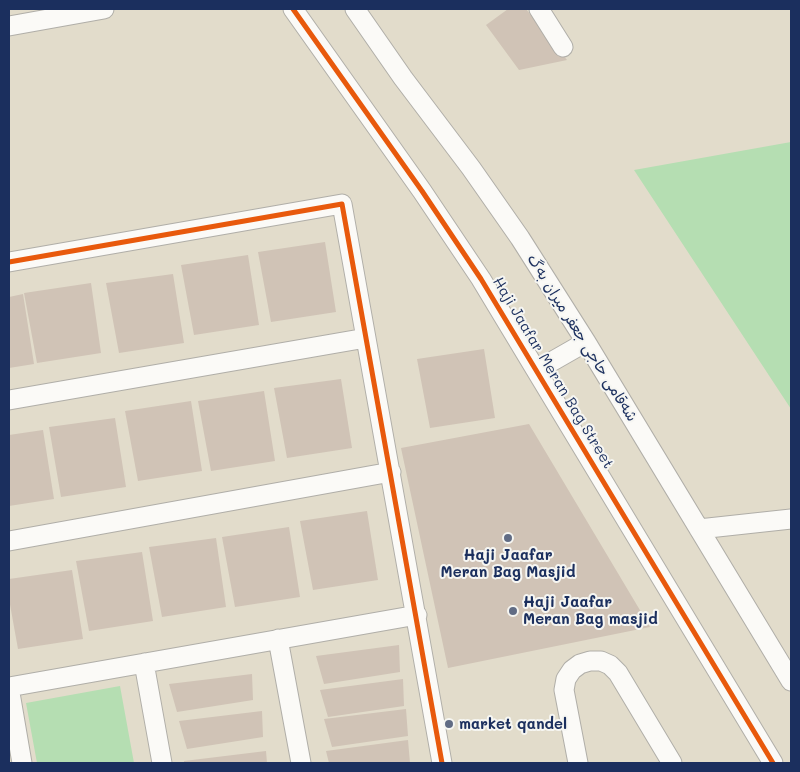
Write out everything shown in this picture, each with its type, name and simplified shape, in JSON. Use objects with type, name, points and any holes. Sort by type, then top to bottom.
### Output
[{"type":"street","points":[[9,26],[104,9]]},
{"type":"street","name":"Haji Jaafar Meran Bag Street","points":[[293,9],[457,242],[537,370],[774,763]]},
{"type":"street","name":"شەقامی حاجی جعفر میران بەگ","points":[[355,9],[403,78],[496,202],[586,342],[791,681]]},
{"type":"street","points":[[540,9],[563,47]]},
{"type":"street","points":[[9,262],[342,204],[417,614],[442,763]]},
{"type":"street","points":[[9,400],[366,338]]},
{"type":"street","points":[[537,370],[586,342]]},
{"type":"street","points":[[9,540],[390,472]]},
{"type":"street","points":[[699,528],[791,519]]},
{"type":"street","points":[[22,763],[9,687],[417,614]]},
{"type":"street","points":[[278,639],[301,763]]},
{"type":"street","points":[[578,763],[564,690],[566,679],[572,670],[580,664],[590,661],[601,661],[618,673],[672,763]]},
{"type":"street","points":[[144,662],[162,763]]},
{"type":"green space","points":[[791,142],[791,409],[634,170]]},
{"type":"green space","points":[[120,686],[134,763],[37,763],[26,703]]},
{"type":"building","points":[[508,9],[526,9],[567,60],[519,70],[486,25]]},
{"type":"building","points":[[325,242],[336,312],[271,322],[258,252]]},
{"type":"building","points":[[248,255],[259,325],[194,335],[181,265]]},
{"type":"building","points":[[173,274],[184,343],[119,353],[106,283]]},
{"type":"building","points":[[91,283],[101,353],[37,363],[24,293]]},
{"type":"building","points":[[23,294],[34,364],[9,368],[9,297]]},
{"type":"building","points":[[484,349],[495,418],[430,428],[417,359]]},
{"type":"building","points":[[341,379],[352,448],[287,458],[274,388]]},
{"type":"building","points":[[264,391],[275,461],[211,471],[198,401]]},
{"type":"building","points":[[191,401],[202,471],[138,481],[125,411]]},
{"type":"building","points":[[115,418],[126,487],[61,497],[49,427]]},
{"type":"building","name":"Haji Jaafar Meran Bag Masjid","points":[[529,424],[650,627],[448,668],[401,448]]},
{"type":"building","points":[[43,430],[54,499],[9,506],[9,435]]},
{"type":"building","points":[[367,511],[378,580],[313,590],[300,521]]},
{"type":"building","points":[[289,527],[300,597],[235,607],[222,537]]},
{"type":"building","points":[[216,538],[226,607],[162,617],[149,547]]},
{"type":"building","points":[[142,552],[153,621],[89,631],[76,561]]},
{"type":"building","points":[[72,570],[83,639],[18,649],[9,599],[9,579]]},
{"type":"building","points":[[399,645],[400,672],[324,684],[316,656]]},
{"type":"building","points":[[252,674],[253,700],[177,712],[169,684]]},
{"type":"building","points":[[403,679],[404,706],[328,717],[320,690]]},
{"type":"building","points":[[406,709],[408,736],[332,747],[324,719]]},
{"type":"building","points":[[262,711],[263,737],[187,749],[179,721]]},
{"type":"building","points":[[408,740],[410,763],[329,763],[326,751]]},
{"type":"building","points":[[266,751],[267,763],[184,763],[184,761]]},
{"type":"cycle path","points":[[293,9],[422,191],[481,279],[773,763]]},
{"type":"cycle path","points":[[9,262],[342,204],[442,763]]},
{"type":"place","name":"Haji Jaafar Meran Bag Masjid","points":[[508,538]]},
{"type":"place","name":"Haji Jaafar Meran Bag masjid","points":[[513,611]]},
{"type":"place","name":"market qandel","points":[[449,724]]}]
